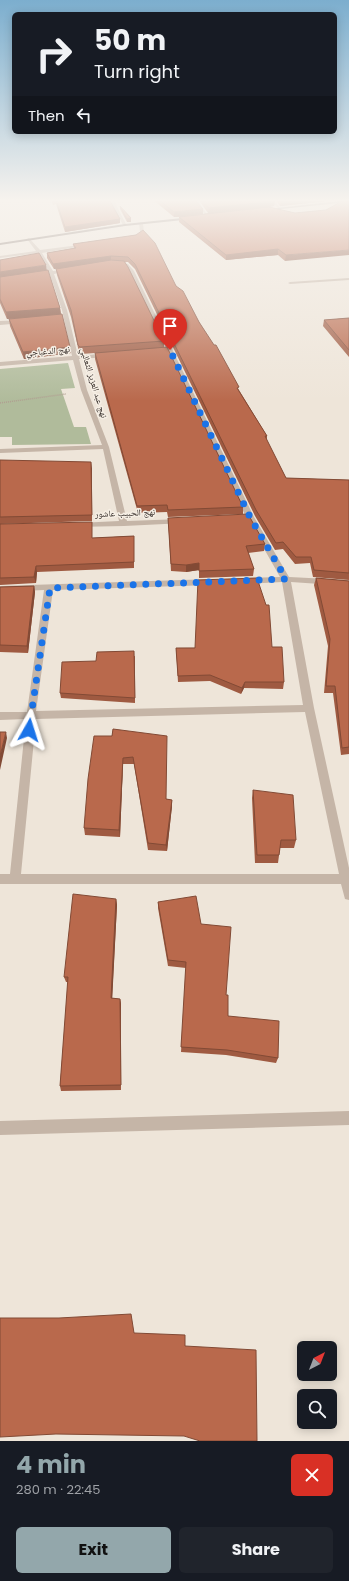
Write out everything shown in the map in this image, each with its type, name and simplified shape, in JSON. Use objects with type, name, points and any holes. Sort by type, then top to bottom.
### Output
[{"type":"street","name":"نهج عبد العزيز الثعالبي","points":[[49,266],[67,317],[75,357],[85,391],[106,447],[124,524]]},
{"type":"street","points":[[127,266],[132,271],[170,350],[246,517],[286,579],[309,708],[349,895]]},
{"type":"street","points":[[29,276],[74,269]]},
{"type":"street","points":[[290,283],[349,279]]},
{"type":"street","points":[[59,318],[67,317]]},
{"type":"street","points":[[0,323],[30,320]]},
{"type":"street","points":[[162,351],[170,350]]},
{"type":"street","name":"نهج الدغباجي","points":[[0,364],[115,354]]},
{"type":"street","points":[[0,451],[106,447]]},
{"type":"street","name":"نهج الحبيب عاشور","points":[[70,525],[124,524],[187,520]]},
{"type":"street","points":[[0,589],[286,579],[349,583]]},
{"type":"street","points":[[15,878],[31,715],[50,588]]},
{"type":"street","points":[[0,716],[309,708]]},
{"type":"street","points":[[0,878],[347,880]]},
{"type":"street","points":[[0,1128],[349,1118]]},
{"type":"path","points":[[0,403],[85,391]]},
{"type":"green space","points":[[68,363],[75,388],[61,389],[74,427],[86,427],[91,444],[12,445],[12,437],[0,437],[0,369]]},
{"type":"building","points":[[0,266],[38,266],[0,272]]},
{"type":"building","points":[[73,266],[127,266],[164,341],[80,347],[78,345],[71,310],[56,269]]},
{"type":"building","points":[[136,266],[166,266],[176,286],[183,291],[199,322],[214,345],[216,345],[239,387],[237,388],[267,436],[265,436],[286,478],[349,480],[349,573],[314,570],[311,557],[296,557],[283,542],[276,543],[256,510]]},
{"type":"building","points":[[48,270],[60,308],[6,312],[0,299],[0,277]]},
{"type":"building","points":[[62,314],[70,347],[23,352],[9,319]]},
{"type":"building","points":[[349,318],[349,350],[324,320]]},
{"type":"building","points":[[167,347],[243,507],[168,510],[167,505],[137,506],[95,353]]},
{"type":"building","points":[[0,460],[91,462],[92,515],[0,517]]},
{"type":"building","points":[[248,514],[265,544],[246,546],[254,569],[199,571],[199,563],[186,565],[171,564],[168,518]]},
{"type":"building","points":[[92,522],[92,538],[134,536],[134,562],[36,566],[34,577],[0,578],[0,524]]},
{"type":"building","points":[[257,578],[266,605],[269,605],[272,647],[282,647],[284,682],[245,682],[242,688],[210,675],[178,676],[176,648],[195,648],[198,580]]},
{"type":"building","points":[[316,578],[349,581],[349,747],[342,748],[335,686],[326,686],[330,639]]},
{"type":"building","points":[[34,586],[27,646],[0,645],[0,587]]},
{"type":"building","points":[[134,651],[135,698],[60,693],[62,662],[96,661],[97,652]]},
{"type":"building","points":[[113,729],[167,736],[166,799],[172,800],[166,845],[148,843],[133,757],[123,758],[119,830],[84,828],[88,779],[94,736],[112,736]]},
{"type":"building","points":[[0,732],[6,732],[0,756]]},
{"type":"building","points":[[253,790],[293,795],[296,840],[281,840],[279,855],[257,855]]},
{"type":"building","points":[[73,894],[116,899],[111,998],[120,999],[121,1085],[60,1086],[68,977],[64,977]]},
{"type":"building","points":[[196,896],[201,924],[231,927],[226,995],[228,995],[228,1016],[279,1021],[278,1058],[227,1050],[181,1047],[186,962],[168,960],[158,902]]},
{"type":"building","points":[[131,1314],[134,1333],[185,1335],[185,1346],[256,1350],[257,1441],[200,1441],[184,1436],[56,1434],[0,1437],[0,1318],[59,1318]]},
{"type":"route","points":[[29,730],[50,588],[286,579],[250,517],[170,350]]}]
